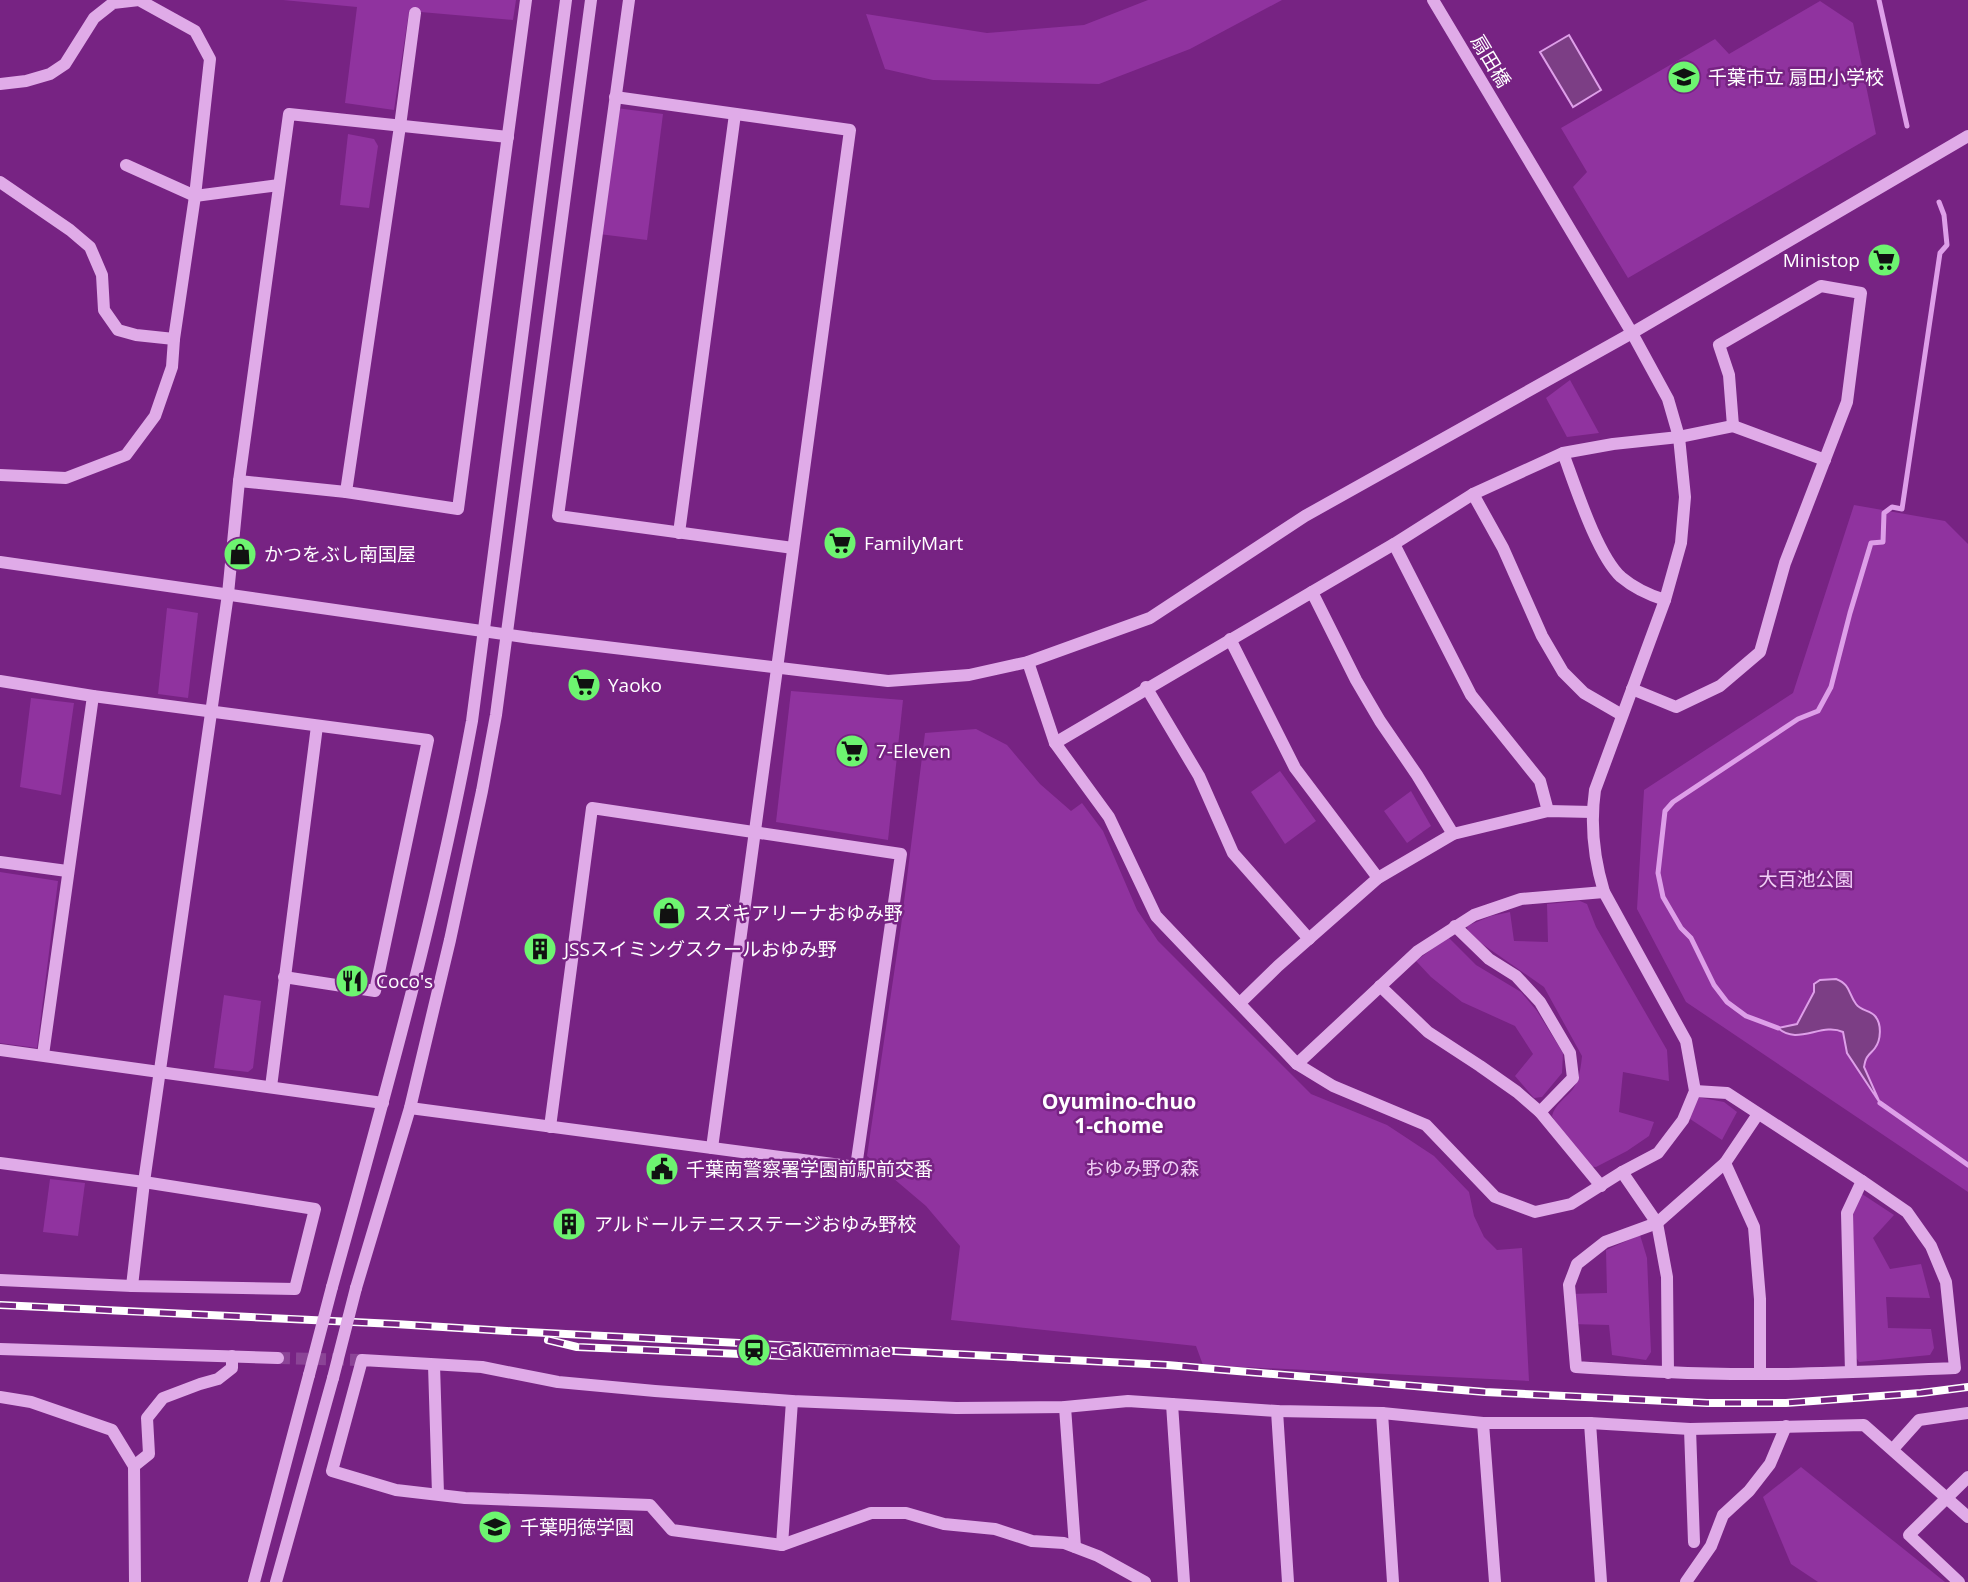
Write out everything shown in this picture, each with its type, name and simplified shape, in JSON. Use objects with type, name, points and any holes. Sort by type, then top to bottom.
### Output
[{"type":"street","points":[[0,84],[26,81],[50,74],[65,64],[94,18],[113,3],[139,0],[184,24],[195,31],[210,59],[172,367],[155,416],[126,455],[66,478],[0,475]]},
{"type":"street","points":[[239,481],[346,492],[458,509],[526,0]]},
{"type":"street","points":[[254,1582],[411,1000],[457,804],[472,720],[566,0]]},
{"type":"street","points":[[276,1582],[356,1288],[410,1108],[482,791],[508,634],[591,0]]},
{"type":"street","points":[[629,0],[558,516],[793,548]]},
{"type":"street","name":"扇田橋","points":[[1433,0],[1632,333],[1668,399],[1679,437],[1685,497],[1681,543],[1665,600],[1595,790],[1592,813],[1596,866],[1604,892],[1686,1041],[1695,1091]]},
{"type":"street","points":[[346,492],[415,13]]},
{"type":"street","points":[[615,97],[850,130],[712,1148]]},
{"type":"street","points":[[132,1286],[144,1182],[228,594],[239,481],[289,114],[508,137]]},
{"type":"street","points":[[678,533],[735,114]]},
{"type":"street","points":[[0,562],[508,634],[888,681],[969,675],[1028,662],[1150,618],[1305,516],[1632,333],[1968,136]]},
{"type":"street","points":[[126,165],[195,196],[279,186]]},
{"type":"street","points":[[0,182],[90,247],[102,275],[104,310],[118,330],[174,339]]},
{"type":"street","points":[[1632,689],[1676,707],[1720,686],[1760,652],[1785,563],[1847,402],[1861,293],[1821,286],[1719,345],[1729,375],[1733,426]]},
{"type":"street","points":[[1055,743],[1146,687],[1394,544],[1473,494],[1563,453],[1679,437],[1733,426],[1825,460]]},
{"type":"street","points":[[1563,453],[1600,548],[1620,576],[1645,593],[1665,600]]},
{"type":"street","points":[[1473,494],[1503,548],[1542,636],[1563,672],[1584,693],[1622,715]]},
{"type":"street","points":[[1394,544],[1471,695],[1540,781],[1548,811]]},
{"type":"street","points":[[1312,592],[1356,680],[1453,834]]},
{"type":"street","points":[[1230,639],[1295,768],[1378,878]]},
{"type":"street","points":[[1028,662],[1055,743],[1109,817],[1156,916],[1297,1064],[1333,1086],[1426,1125],[1495,1197],[1535,1212],[1571,1204],[1658,1153],[1683,1120],[1695,1091],[1727,1093],[1907,1212],[1931,1246],[1946,1282],[1955,1368],[1851,1373],[1668,1373],[1576,1367],[1569,1285],[1577,1264],[1605,1242],[1657,1223],[1725,1163],[1758,1114]]},
{"type":"street","points":[[0,681],[93,696],[428,740],[375,991],[284,977]]},
{"type":"street","points":[[1146,687],[1199,776],[1233,853],[1309,939]]},
{"type":"street","points":[[43,1055],[93,696]]},
{"type":"street","points":[[271,1087],[317,726]]},
{"type":"street","points":[[410,1108],[550,1127],[856,1167],[901,854],[592,808],[550,1127]]},
{"type":"street","points":[[1240,1003],[1378,878],[1453,834],[1548,811],[1592,813]]},
{"type":"street","points":[[0,862],[67,871]]},
{"type":"street","points":[[1297,1064],[1418,951],[1474,915],[1521,899],[1604,892]]},
{"type":"street","points":[[1455,926],[1489,959],[1516,976],[1540,1002],[1570,1053],[1573,1078],[1540,1112]]},
{"type":"street","points":[[1380,986],[1428,1032],[1517,1092],[1540,1112],[1601,1186]]},
{"type":"street","points":[[0,1049],[383,1103]]},
{"type":"street","points":[[0,1163],[315,1209],[295,1289],[0,1280]]},
{"type":"street","points":[[1725,1163],[1754,1227],[1760,1299],[1759,1373]]},
{"type":"street","points":[[1622,1172],[1657,1223],[1667,1277],[1668,1373]]},
{"type":"street","points":[[1851,1373],[1847,1213],[1862,1181]]},
{"type":"street","points":[[0,1349],[278,1358]]},
{"type":"street","points":[[134,1466],[149,1454],[147,1418],[163,1398],[218,1379],[232,1368],[232,1356]]},
{"type":"street","points":[[1145,1582],[1098,1556],[1064,1543],[1032,1541],[995,1529],[944,1524],[906,1513],[871,1513],[782,1545],[672,1530],[650,1505],[465,1498],[396,1490],[332,1471],[362,1360],[482,1367],[558,1382],[655,1391],[792,1401],[956,1408],[1065,1408],[1128,1401],[1277,1411],[1382,1413],[1483,1423],[1590,1423],[1690,1429],[1864,1424],[1968,1517]]},
{"type":"street","points":[[434,1364],[438,1494]]},
{"type":"street","points":[[0,1397],[31,1402],[112,1430],[134,1466],[135,1582]]},
{"type":"street","points":[[782,1545],[792,1401]]},
{"type":"street","points":[[1172,1404],[1184,1582]]},
{"type":"street","points":[[1065,1408],[1075,1547]]},
{"type":"street","points":[[1277,1411],[1288,1582]]},
{"type":"street","points":[[1382,1413],[1393,1582]]},
{"type":"street","points":[[1893,1449],[1919,1420],[1968,1413]]},
{"type":"street","points":[[1483,1423],[1495,1582]]},
{"type":"street","points":[[1590,1423],[1601,1582]]},
{"type":"street","points":[[1686,1582],[1710,1546],[1723,1515],[1749,1491],[1770,1464],[1786,1426]]},
{"type":"street","points":[[1690,1429],[1693,1542]]},
{"type":"street","points":[[1959,1582],[1909,1535],[1968,1477]]},
{"type":"green space","points":[[283,0],[516,0],[513,20],[409,11],[394,110],[345,103],[357,7]]},
{"type":"green space","points":[[1148,0],[1282,0],[1190,49],[1099,84],[933,80],[885,69],[866,14],[987,33],[1084,25]]},
{"type":"green space","points":[[1820,1],[1853,23],[1876,134],[1628,278],[1573,187],[1587,172],[1561,128],[1715,39],[1729,54]]},
{"type":"green space","points":[[616,108],[663,114],[647,240],[599,234]]},
{"type":"green space","points":[[348,134],[374,139],[378,146],[369,208],[340,205]]},
{"type":"green space","points":[[1570,380],[1599,433],[1567,437],[1546,398]]},
{"type":"green space","name":"大百池公園","points":[[1854,505],[1945,521],[1968,544],[1968,1192],[1686,1002],[1637,909],[1644,790],[1793,693]]},
{"type":"green space","points":[[167,608],[198,613],[188,698],[158,694]]},
{"type":"green space","points":[[791,691],[903,700],[888,840],[776,822]]},
{"type":"green space","points":[[31,698],[74,703],[61,795],[20,787]]},
{"type":"green space","name":"おゆみ野の森","points":[[976,729],[1007,745],[1040,784],[1071,811],[1082,803],[1103,831],[1137,910],[1158,941],[1311,1094],[1387,1125],[1434,1156],[1469,1192],[1474,1216],[1484,1237],[1497,1250],[1522,1248],[1529,1381],[1203,1365],[1196,1346],[951,1320],[960,1246],[926,1206],[867,1156],[901,926],[925,733]]},
{"type":"green space","points":[[1280,771],[1316,821],[1285,844],[1251,792]]},
{"type":"green space","points":[[1411,791],[1431,826],[1407,843],[1384,811]]},
{"type":"green space","points":[[0,872],[58,881],[37,1048],[0,1043]]},
{"type":"green space","points":[[1580,901],[1587,904],[1596,927],[1667,1050],[1669,1081],[1623,1072],[1619,1112],[1654,1122],[1649,1136],[1596,1167],[1583,1166],[1552,1116],[1575,1085],[1582,1056],[1544,987],[1468,934],[1467,926],[1510,912],[1514,941],[1548,942],[1547,904]]},
{"type":"green space","points":[[1448,937],[1476,965],[1521,992],[1537,1011],[1563,1053],[1562,1073],[1542,1097],[1534,1098],[1515,1076],[1533,1054],[1515,1026],[1462,1002],[1416,961]]},
{"type":"green space","points":[[224,995],[261,1001],[253,1068],[248,1072],[214,1068]]},
{"type":"green space","points":[[1697,1097],[1724,1102],[1737,1112],[1722,1140],[1684,1115]]},
{"type":"green space","points":[[50,1179],[85,1183],[78,1236],[43,1232]]},
{"type":"green space","points":[[1859,1192],[1894,1215],[1873,1238],[1890,1269],[1921,1264],[1930,1298],[1886,1297],[1888,1328],[1931,1329],[1934,1348],[1930,1355],[1859,1362],[1852,1351],[1847,1219]]},
{"type":"green space","points":[[1640,1235],[1647,1258],[1651,1352],[1646,1360],[1612,1355],[1609,1325],[1570,1324],[1569,1294],[1607,1293],[1606,1250]]},
{"type":"green space","points":[[1801,1467],[1945,1582],[1818,1582],[1791,1564],[1763,1497]]},
{"type":"shaded area","points":[[1569,35],[1601,90],[1573,107],[1540,52]]},
{"type":"shaded area","points":[[1836,979],[1847,987],[1858,1006],[1873,1014],[1879,1023],[1879,1041],[1866,1058],[1864,1067],[1880,1103],[1847,1053],[1843,1032],[1827,1030],[1793,1035],[1778,1028],[1797,1024],[1814,992],[1814,984],[1820,980]]},
{"type":"waterway","points":[[1879,0],[1907,126]]},
{"type":"waterway","points":[[1778,1028],[1746,1016],[1727,1002],[1714,985],[1691,938],[1681,928],[1663,897],[1658,873],[1665,811],[1673,802],[1798,719],[1818,711],[1831,687],[1871,543],[1883,542],[1884,513],[1892,507],[1902,509],[1940,253],[1947,245],[1944,215],[1939,202]]},
{"type":"waterway","points":[[1880,1103],[1968,1165]]},
{"type":"tunnel","points":[[278,1358],[362,1360]]},
{"type":"railway","points":[[0,1305],[1167,1365],[1485,1392],[1707,1403],[1786,1403],[1968,1387]]},
{"type":"railway","points":[[548,1340],[577,1347],[785,1356]]},
{"type":"place","name":"千葉市立 扇田小学校","points":[[1684,77]]},
{"type":"place","name":"Ministop","points":[[1884,260]]},
{"type":"place","name":"FamilyMart","points":[[840,543]]},
{"type":"place","name":"かつをぶし南国屋","points":[[240,554]]},
{"type":"place","name":"Yaoko","points":[[584,685]]},
{"type":"place","name":"7-Eleven","points":[[852,751]]},
{"type":"place","name":"スズキアリーナおゆみ野","points":[[669,913]]},
{"type":"place","name":"JSSスイミングスクールおゆみ野","points":[[540,949]]},
{"type":"place","name":"Coco's","points":[[352,981]]},
{"type":"place","name":"千葉南警察署学園前駅前交番","points":[[662,1169]]},
{"type":"place","name":"アルドールテニスステージおゆみ野校","points":[[569,1224]]},
{"type":"place","name":"Gakuemmae","points":[[754,1350]]},
{"type":"place","name":"千葉明徳学園","points":[[495,1527]]},
{"type":"district","name":"Oyumino-chuo 1-chome","points":[[1119,1113]]}]
